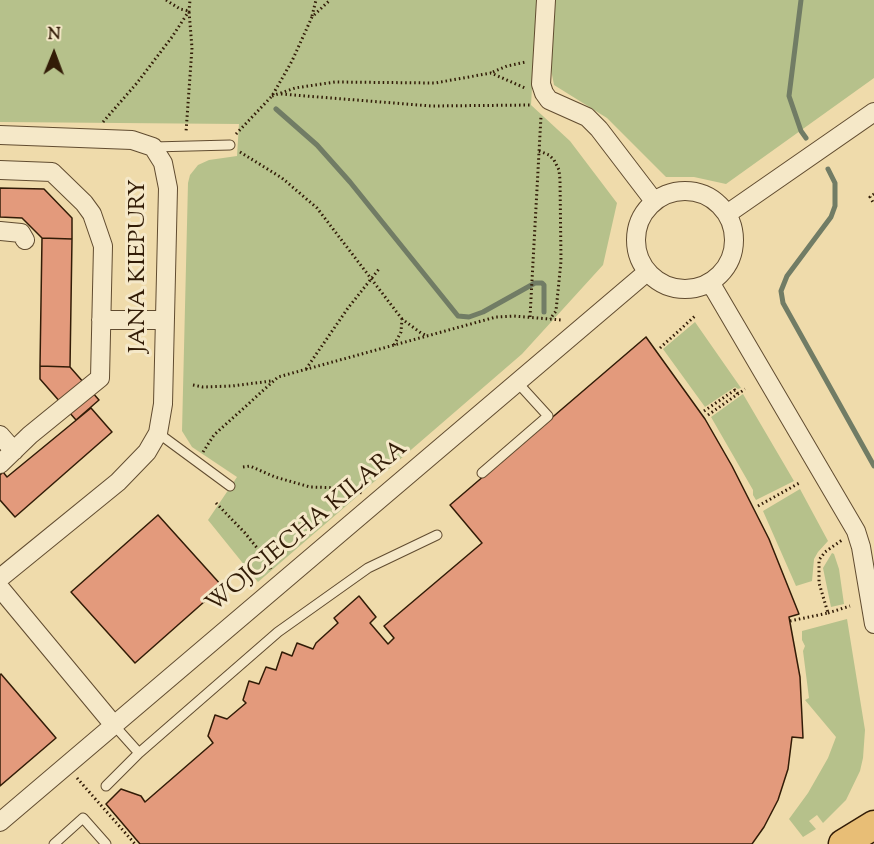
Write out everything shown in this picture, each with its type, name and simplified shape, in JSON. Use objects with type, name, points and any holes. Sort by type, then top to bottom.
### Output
[{"type":"main road","points":[[843,844],[874,825]]},
{"type":"street","points":[[546,0],[543,96],[587,117],[599,129],[654,201]]},
{"type":"street","points":[[727,214],[874,112]]},
{"type":"street","name":"JANA KIEPURY","points":[[0,135],[132,140],[153,147],[163,163],[168,188],[163,404],[158,433]]},
{"type":"street","points":[[0,170],[52,172],[88,208],[103,246],[100,378],[0,464]]},
{"type":"street","points":[[684,190],[701,193],[716,201],[727,214],[733,228],[734,244],[730,259],[722,272],[710,282],[697,288],[670,287],[647,272],[639,259],[635,243],[637,228],[643,213],[654,201],[668,193],[684,190]]},
{"type":"street","points":[[0,231],[21,233],[25,240]]},
{"type":"street","name":"WOJCIECHA KILARA","points":[[0,822],[647,272]]},
{"type":"street","points":[[710,282],[856,531],[861,547],[874,624]]},
{"type":"street","points":[[101,320],[165,320]]},
{"type":"street","points":[[0,578],[118,482],[147,452],[158,433]]},
{"type":"street","points":[[0,435],[14,451]]},
{"type":"street","points":[[0,588],[113,724]]},
{"type":"lane","points":[[153,147],[230,145]]},
{"type":"lane","points":[[482,473],[548,416],[517,382]]},
{"type":"lane","points":[[158,433],[230,486]]},
{"type":"lane","points":[[106,786],[139,753],[278,632],[368,568],[437,535]]},
{"type":"lane","points":[[113,724],[139,753]]},
{"type":"lane","points":[[54,844],[83,818],[106,844]]},
{"type":"path","points":[[166,0],[180,9],[189,11]]},
{"type":"path","points":[[186,146],[192,48],[190,0]]},
{"type":"path","points":[[316,0],[312,17],[296,52],[272,96],[238,129],[230,145],[282,178],[317,208],[402,319],[420,333],[429,336]]},
{"type":"path","points":[[312,17],[330,0]]},
{"type":"path","points":[[101,123],[137,83],[189,11]]},
{"type":"path","points":[[272,96],[295,88],[335,82],[435,83],[491,73],[507,66],[543,59]]},
{"type":"path","points":[[491,73],[534,90],[543,96]]},
{"type":"path","points":[[279,94],[432,106],[543,96]]},
{"type":"path","points":[[530,317],[543,96]]},
{"type":"path","points":[[539,152],[554,159],[560,180],[561,261],[556,311],[550,319]]},
{"type":"path","points":[[874,194],[870,197],[874,204]]},
{"type":"path","points":[[305,370],[379,269]]},
{"type":"path","points":[[196,462],[214,435],[278,377],[496,317],[514,316],[569,321]]},
{"type":"path","points":[[660,348],[695,316]]},
{"type":"path","points":[[393,346],[401,332],[402,319]]},
{"type":"path","points":[[193,385],[232,386],[273,381]]},
{"type":"path","points":[[708,415],[745,388]]},
{"type":"path","points":[[704,411],[735,390],[738,394]]},
{"type":"path","points":[[243,467],[250,466],[275,477],[310,487],[343,488],[366,496]]},
{"type":"path","points":[[758,506],[801,482]]},
{"type":"path","points":[[216,503],[245,533],[274,573]]},
{"type":"path","points":[[828,613],[819,583],[819,560],[836,544]]},
{"type":"path","points":[[790,621],[850,606]]},
{"type":"path","points":[[74,774],[135,844]]},
{"type":"green space","points":[[0,0],[537,0],[531,105],[570,141],[617,203],[603,265],[522,354],[258,582],[208,520],[237,477],[192,447],[182,431],[188,183],[190,175],[198,165],[209,160],[237,156],[239,124],[0,122]]},
{"type":"green space","points":[[553,0],[874,0],[874,78],[726,184],[694,177],[666,177],[607,118],[554,85],[550,64]]},
{"type":"green space","points":[[695,322],[741,388],[735,387],[705,407],[663,349]]},
{"type":"green space","points":[[743,394],[794,481],[756,500],[753,490],[711,417]]},
{"type":"green space","points":[[800,489],[828,541],[814,559],[812,581],[796,586],[763,511]]},
{"type":"green space","points":[[832,553],[839,569],[844,604],[831,607],[823,568]]},
{"type":"green space","points":[[847,619],[865,730],[863,758],[860,771],[846,800],[823,823],[817,815],[809,821],[816,829],[803,837],[789,819],[808,793],[828,758],[836,737],[805,700],[809,698],[802,631]]},
{"type":"building","points":[[0,188],[44,189],[72,218],[72,239],[42,238],[22,218],[0,217]]},
{"type":"building","points":[[42,238],[72,239],[70,367],[40,366]]},
{"type":"building","points":[[646,337],[705,419],[732,466],[769,539],[799,614],[789,617],[800,677],[803,738],[792,737],[788,769],[778,800],[752,844],[140,844],[106,804],[121,789],[141,796],[145,802],[213,743],[208,736],[215,715],[227,719],[246,703],[243,700],[249,681],[259,684],[266,667],[276,670],[282,652],[292,656],[297,643],[313,649],[316,643],[338,623],[334,618],[359,596],[376,617],[370,623],[388,644],[394,638],[384,626],[482,543],[450,505]]},
{"type":"building","points":[[40,366],[70,367],[99,400],[76,420],[40,379]]},
{"type":"building","points":[[91,408],[112,432],[15,517],[0,500],[0,475],[3,472],[7,477]]},
{"type":"building","points":[[158,515],[222,586],[135,663],[71,592]]},
{"type":"building","points":[[0,675],[56,738],[0,786]]},
{"type":"waterway","points":[[801,0],[789,96],[801,131],[806,138]]},
{"type":"waterway","points":[[276,109],[317,145],[350,182],[458,316],[469,317],[483,312],[535,283],[544,285],[544,312]]},
{"type":"waterway","points":[[828,169],[835,183],[835,206],[831,217],[787,276],[781,291],[783,303],[874,466]]}]
